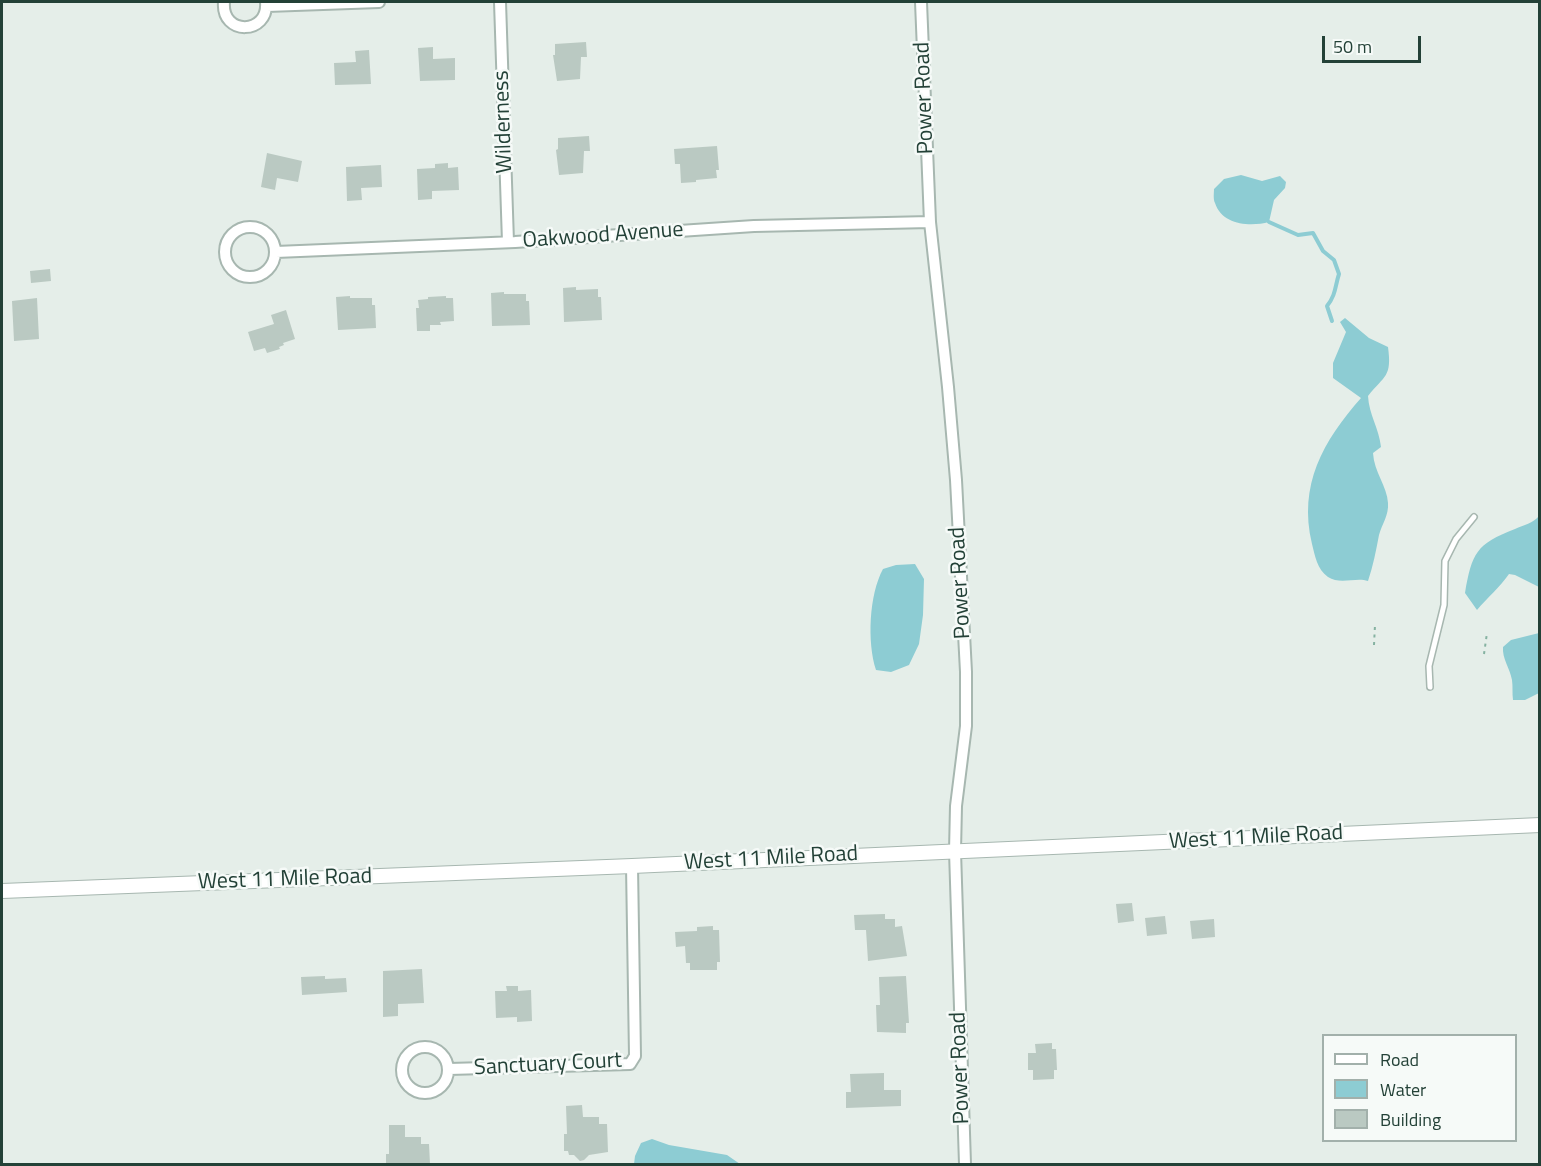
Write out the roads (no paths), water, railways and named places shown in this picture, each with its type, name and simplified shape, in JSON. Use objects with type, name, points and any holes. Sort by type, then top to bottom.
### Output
[{"type":"street","points":[[224,2],[224,12],[228,19],[241,27],[248,27],[261,20],[267,4],[379,2]]},
{"type":"street","name":"Wilderness","points":[[500,2],[508,242]]},
{"type":"street","name":"Power Road","points":[[921,2],[930,222],[956,480],[966,672],[966,726],[956,806],[955,851],[965,1164]]},
{"type":"street","name":"Oakwood Avenue","points":[[276,252],[508,242],[754,226],[930,222]]},
{"type":"street","points":[[248,226],[264,231],[275,243],[276,252],[275,260],[264,273],[257,277],[248,277],[233,271],[225,256],[225,248],[233,233],[248,226]]},
{"type":"street","name":"West 11 Mile Road","points":[[2,891],[632,866],[1539,825]]},
{"type":"street","name":"Sanctuary Court","points":[[449,1070],[630,1064],[634,1056],[632,866]]},
{"type":"street","points":[[421,1047],[429,1047],[443,1055],[449,1070],[445,1083],[433,1092],[426,1093],[412,1089],[407,1084],[402,1071],[407,1055],[421,1047]]},
{"type":"lane","points":[[1430,687],[1429,666],[1444,605],[1445,561],[1456,539],[1474,517]]},
{"type":"water","points":[[1241,175],[1262,181],[1280,176],[1286,182],[1285,188],[1274,200],[1269,222],[1238,223],[1224,216],[1219,210],[1214,200],[1214,189],[1224,179]]},
{"type":"water","points":[[1345,318],[1369,338],[1388,347],[1389,357],[1386,375],[1368,396],[1381,447],[1373,453],[1374,460],[1387,497],[1388,507],[1368,581],[1338,580],[1324,574],[1315,558],[1309,523],[1308,502],[1317,465],[1335,431],[1361,398],[1333,378],[1333,363],[1346,332],[1340,322]]},
{"type":"water","points":[[1539,516],[1539,587],[1509,574],[1477,610],[1465,593],[1470,568],[1478,552],[1484,545],[1502,534],[1531,522]]},
{"type":"water","points":[[915,564],[924,579],[919,644],[909,665],[891,672],[876,670],[871,646],[871,619],[878,580],[883,569],[896,565]]},
{"type":"water","points":[[1539,633],[1539,693],[1525,700],[1513,700],[1512,680],[1503,647],[1511,640]]},
{"type":"water","points":[[652,1139],[669,1145],[727,1155],[740,1164],[634,1164],[641,1143]]},
{"type":"waterway","points":[[1269,222],[1298,235],[1313,233],[1323,251],[1334,260],[1339,274],[1334,294],[1327,306],[1332,321]]}]
